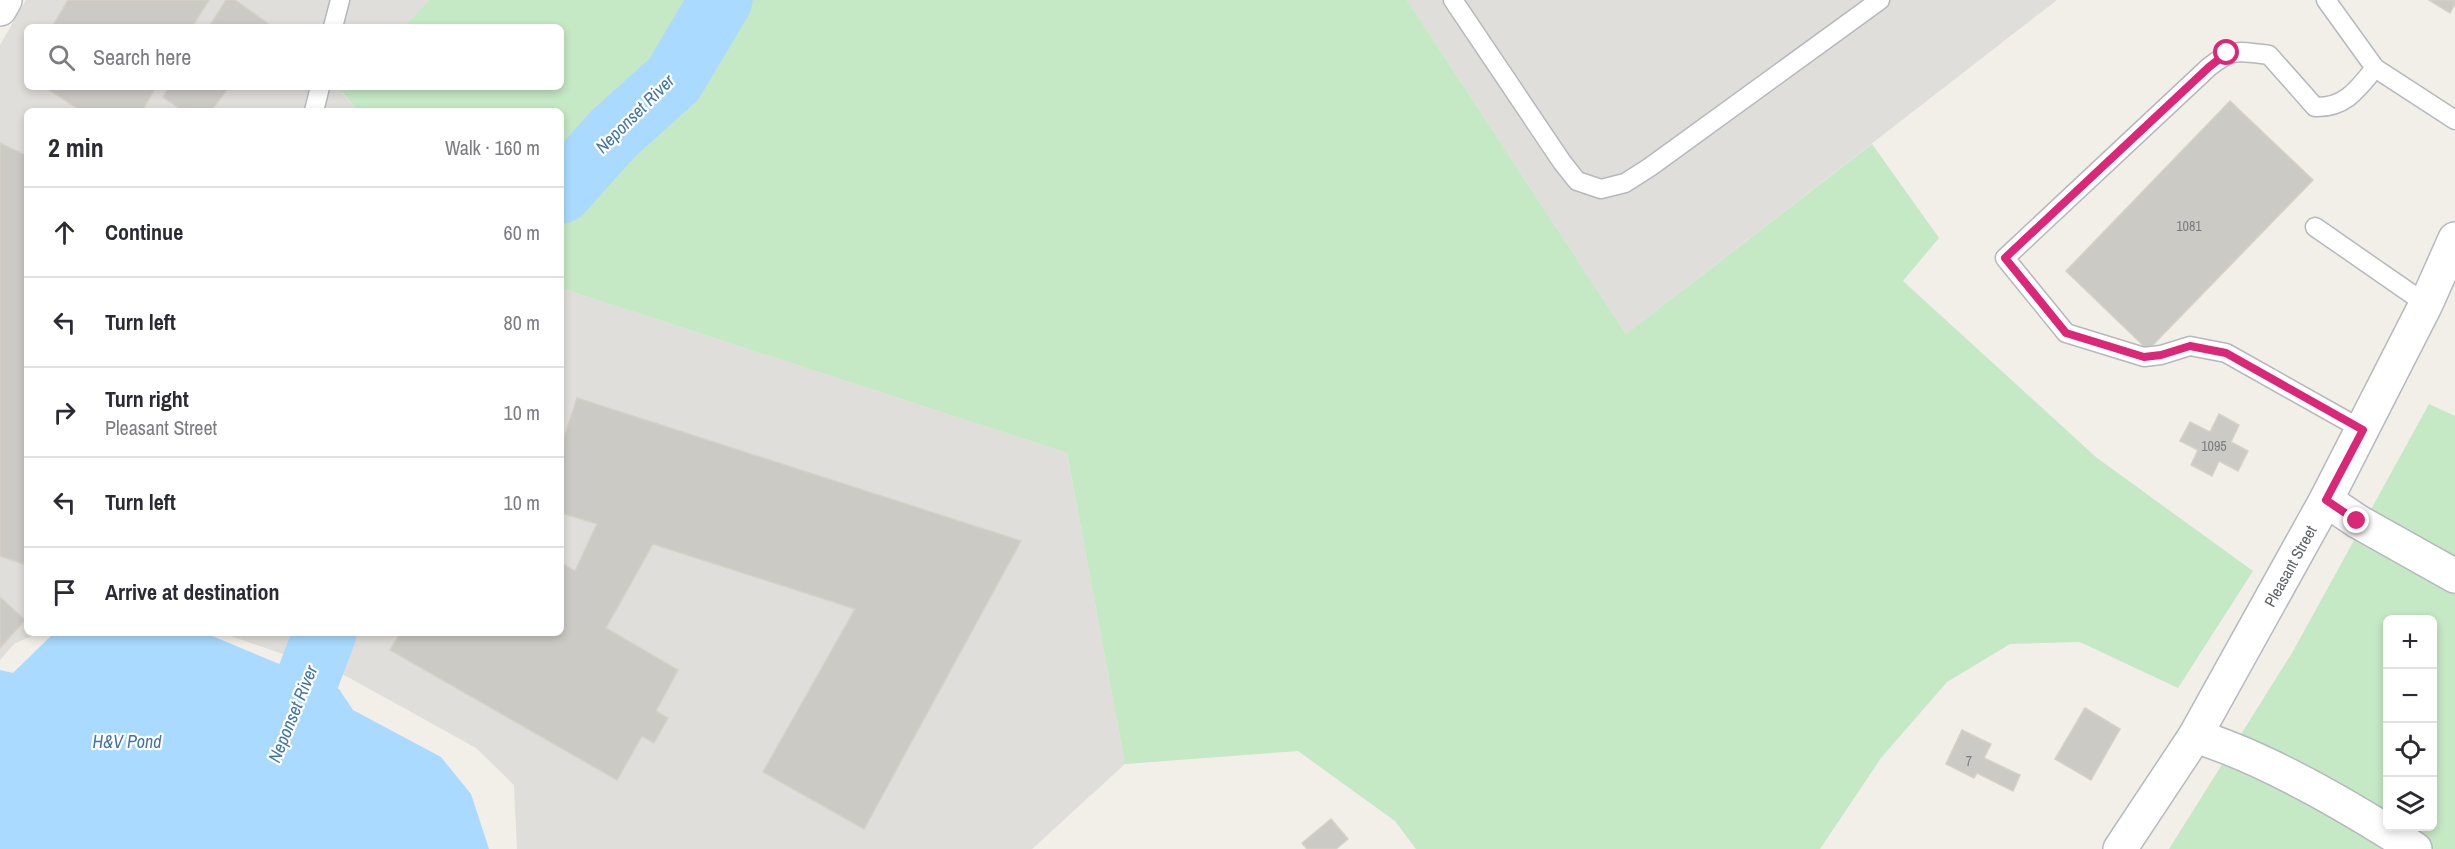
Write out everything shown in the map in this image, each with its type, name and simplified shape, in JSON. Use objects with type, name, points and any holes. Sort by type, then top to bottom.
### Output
[{"type":"street","points":[[0,9],[6,0]]},
{"type":"street","name":"Pleasant Street","points":[[2120,849],[2195,736],[2326,500],[2426,304],[2455,239]]},
{"type":"street","points":[[2326,500],[2357,521],[2455,576]]},
{"type":"street","points":[[2195,736],[2226,746],[2309,787],[2415,849]]},
{"type":"lane","points":[[334,24],[340,0]]},
{"type":"lane","points":[[1453,0],[1577,182],[1601,189],[1625,183],[1650,168],[1880,0]]},
{"type":"lane","points":[[2326,0],[2375,69],[2455,120]]},
{"type":"lane","points":[[2363,430],[2226,353],[2190,346],[2161,355],[2144,357],[2066,333],[2005,258],[2209,67],[2227,53],[2246,52],[2269,55],[2315,107],[2329,108],[2353,95],[2375,69]]},
{"type":"lane","points":[[315,108],[319,90]]},
{"type":"lane","points":[[2314,227],[2426,304]]},
{"type":"shaded area","points":[[26,0],[429,0],[406,24],[24,24],[24,90],[344,90],[342,93],[355,108],[24,108],[24,636],[31,636],[14,644],[0,660],[0,45]]},
{"type":"shaded area","points":[[1407,0],[2057,0],[1626,334]]},
{"type":"shaded area","points":[[564,289],[1067,453],[1125,764],[1032,849],[517,849],[514,785],[476,748],[346,676],[231,636],[564,636]]},
{"type":"green space","points":[[429,0],[1407,0],[1626,334],[1872,144],[1939,238],[1903,281],[2097,458],[2253,571],[2178,688],[2080,642],[2010,644],[1947,682],[1881,758],[1820,849],[1416,849],[1395,821],[1298,751],[1125,764],[1067,453],[564,289],[564,108],[355,108],[342,92],[344,90],[564,90],[564,24],[406,24]]},
{"type":"green space","points":[[2429,404],[2455,416],[2455,849],[2169,849],[2292,653]]},
{"type":"water","name":"H&V Pond","points":[[51,636],[212,636],[339,689],[353,710],[441,757],[471,794],[489,849],[0,849],[0,670],[13,673]]},
{"type":"building","points":[[68,0],[209,0],[194,24],[54,24]]},
{"type":"building","points":[[226,0],[235,0],[269,24],[211,24]]},
{"type":"building","points":[[2429,0],[2455,0],[2455,4],[2450,13]]},
{"type":"building","points":[[49,90],[154,90],[144,108],[76,108]]},
{"type":"building","points":[[167,90],[227,90],[213,108],[179,108],[163,97]]},
{"type":"building","points":[[2230,101],[2313,180],[2148,350],[2066,271]]},
{"type":"building","points":[[0,143],[24,155],[24,562],[23,564],[0,556]]},
{"type":"building","points":[[577,398],[1021,541],[864,829],[763,772],[855,609],[653,544],[606,628],[678,670],[656,711],[668,718],[654,743],[642,736],[617,780],[390,650],[398,636],[564,636],[564,565],[575,571],[597,524],[564,514],[564,438]]},
{"type":"building","points":[[2219,414],[2239,425],[2231,442],[2248,451],[2238,471],[2219,461],[2212,476],[2191,465],[2198,450],[2180,441],[2190,422],[2210,432]]},
{"type":"building","points":[[0,599],[24,621],[0,648]]},
{"type":"building","points":[[2085,708],[2120,729],[2091,780],[2055,759]]},
{"type":"building","points":[[1962,730],[1991,744],[1984,758],[2020,775],[2013,791],[1977,773],[1974,778],[1946,764]]},
{"type":"building","points":[[1331,819],[1348,839],[1336,849],[1307,849],[1302,843]]},
{"type":"waterway","name":"Neponset River","points":[[564,189],[613,134],[674,79],[721,0]]},
{"type":"waterway","name":"Neponset River","points":[[211,849],[274,767],[324,636]]},
{"type":"route","points":[[2227,53],[2209,67],[2005,258],[2066,333],[2097,345],[2144,357],[2161,355],[2190,346],[2226,353],[2363,430],[2326,500],[2357,521]]}]
